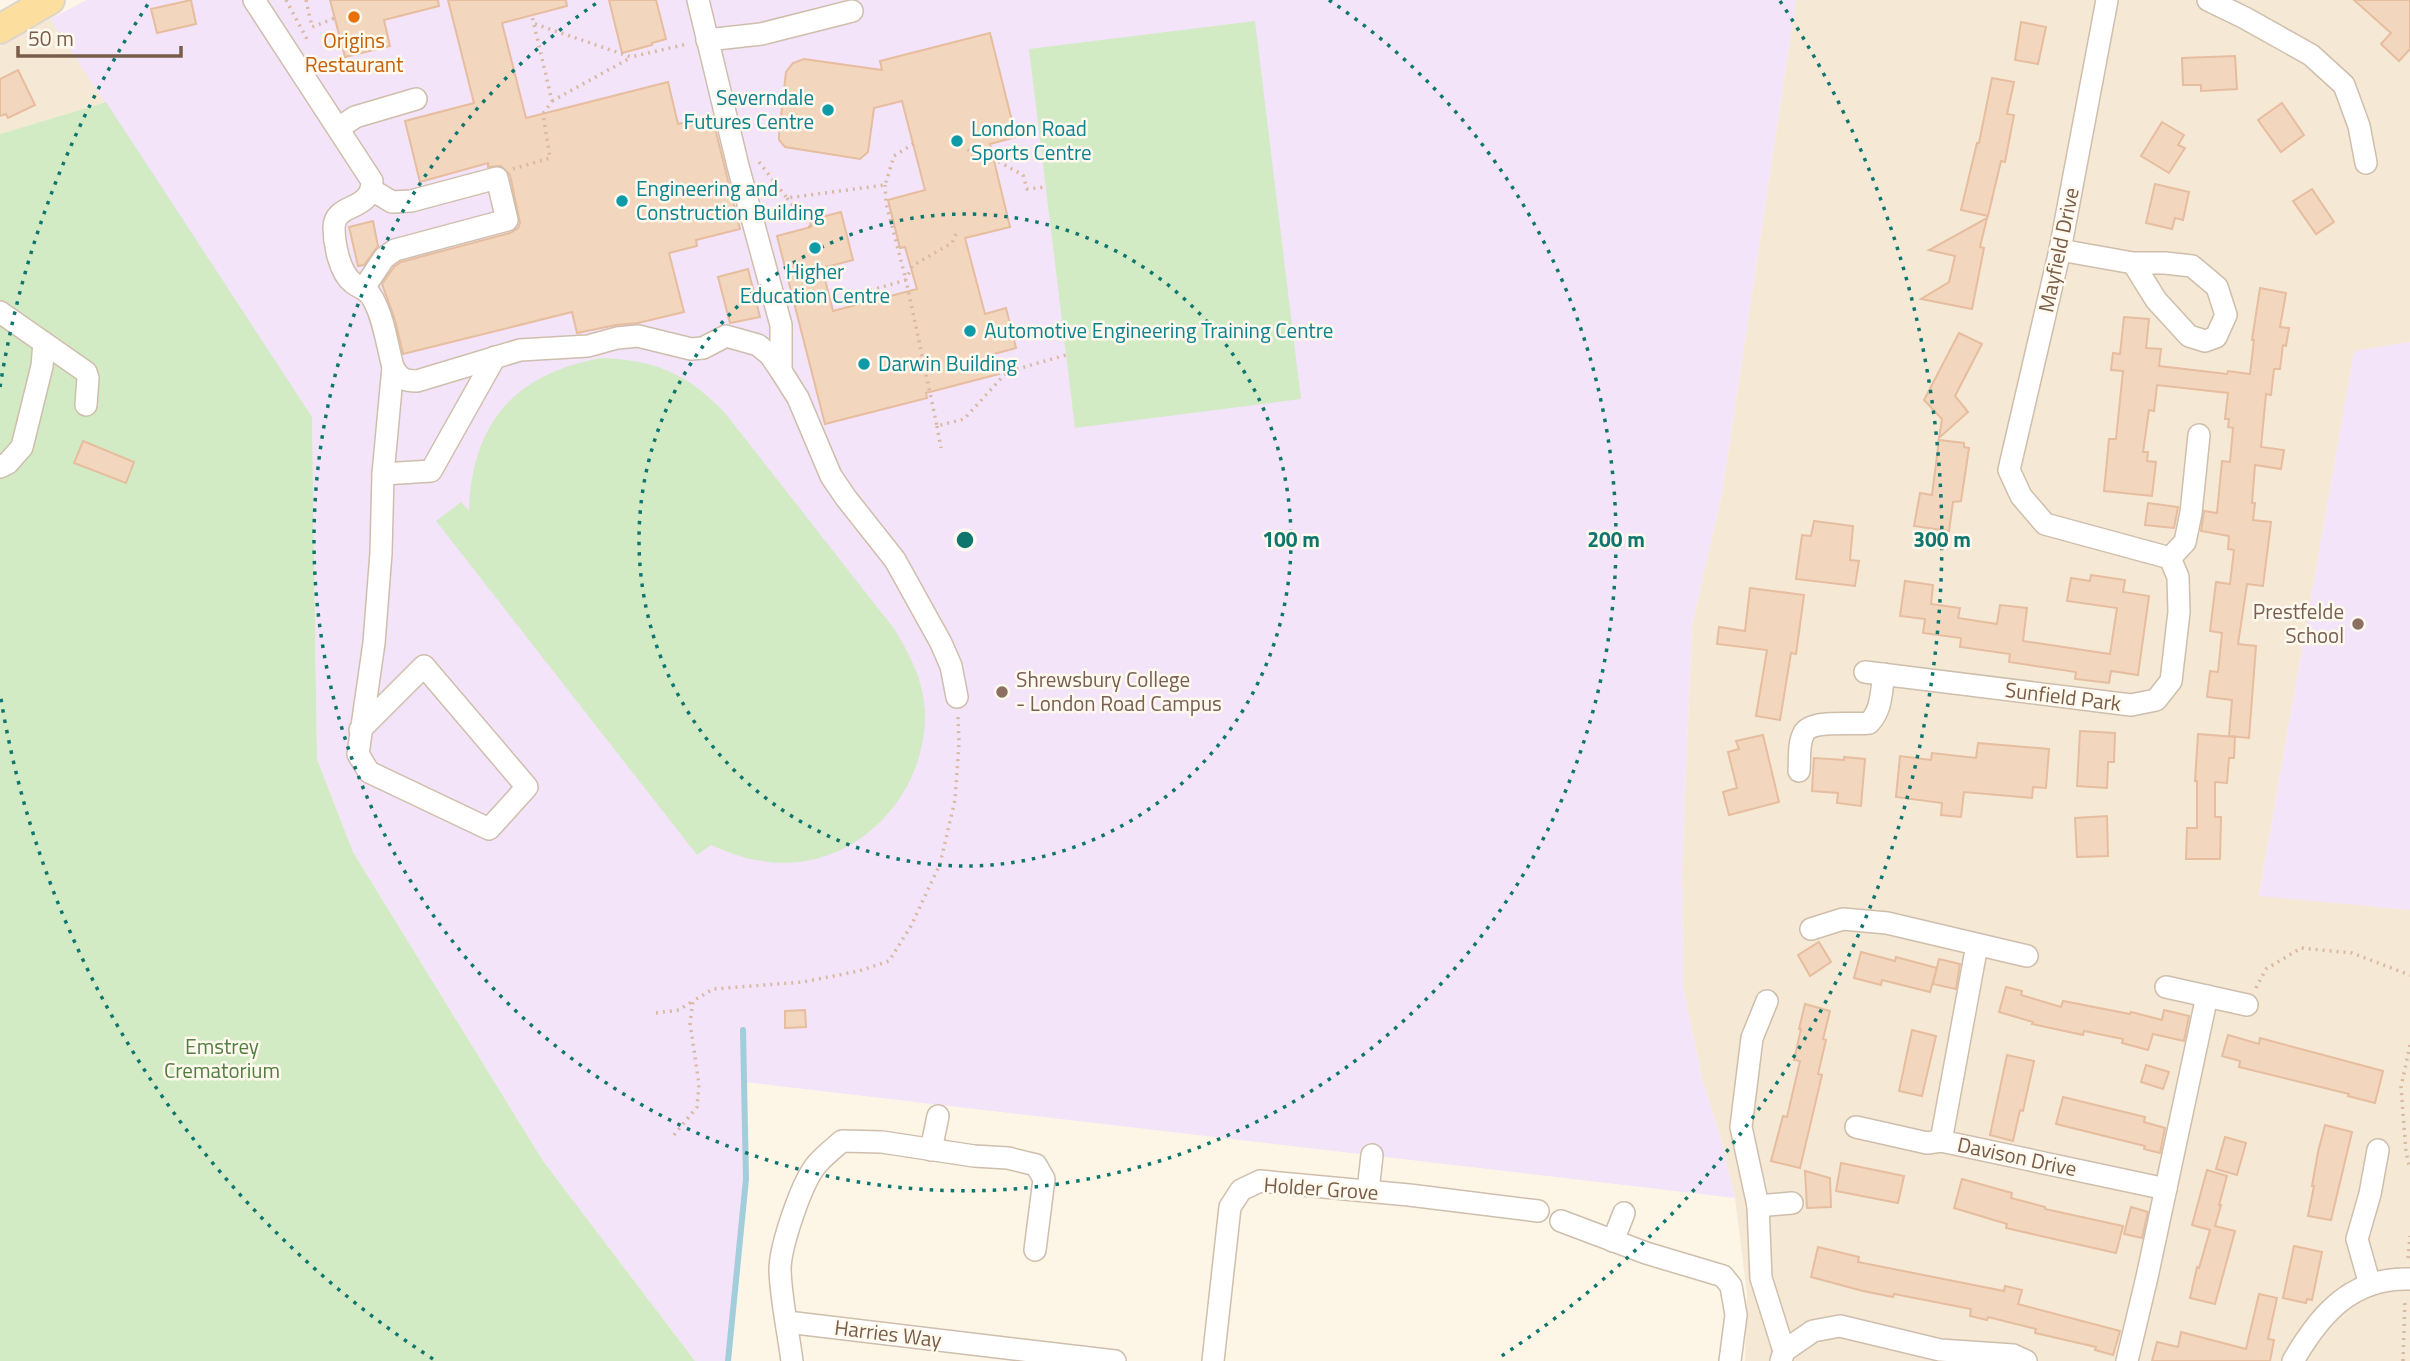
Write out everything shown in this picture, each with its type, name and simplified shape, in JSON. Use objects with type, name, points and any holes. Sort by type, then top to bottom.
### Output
[{"type":"main road","points":[[0,29],[50,0]]},
{"type":"street","points":[[254,0],[372,181],[372,190],[359,205],[340,213],[334,226],[342,269],[353,283],[370,293],[376,303],[393,367],[398,376],[405,381],[416,380],[520,350],[589,346],[617,338],[638,336],[691,349],[703,348],[726,336],[758,345],[770,355],[798,398],[831,475],[895,560],[941,643],[951,666],[957,697]]},
{"type":"street","points":[[698,0],[738,166],[781,325],[781,371]]},
{"type":"street","name":"Mayfield Drive","points":[[2108,0],[2060,250],[2009,470],[2021,496],[2045,524],[2170,558]]},
{"type":"street","points":[[2208,0],[2311,55],[2344,85],[2359,126],[2366,163]]},
{"type":"street","points":[[707,40],[761,34],[852,11]]},
{"type":"street","points":[[338,128],[355,117],[416,99]]},
{"type":"street","points":[[364,288],[383,258],[395,250],[507,220],[498,178],[411,201],[392,202],[372,190]]},
{"type":"street","points":[[2060,250],[2133,263],[2192,266],[2217,287],[2226,316],[2216,337],[2205,341],[2189,336],[2156,300],[2133,263]]},
{"type":"street","points":[[0,312],[86,372],[86,405]]},
{"type":"street","points":[[0,467],[8,463],[22,447],[43,366],[44,343]]},
{"type":"street","points":[[383,474],[431,471],[495,357]]},
{"type":"street","points":[[360,730],[424,666],[527,787],[489,829],[369,772],[358,754],[360,730],[374,643],[381,553],[383,474],[393,367]]},
{"type":"street","points":[[2170,558],[2185,542],[2191,513],[2199,435]]},
{"type":"street","name":"Sunfield Park","points":[[1799,771],[1803,733],[1808,727],[1817,724],[1869,723],[1876,716],[1879,709],[1874,673],[2131,705],[2156,700],[2171,681],[2179,612],[2178,577],[2170,558]]},
{"type":"street","points":[[1811,929],[1843,919],[1887,923],[2027,956]]},
{"type":"street","name":"Davison Drive","points":[[1977,945],[1941,1141],[2166,1189]]},
{"type":"street","points":[[2166,987],[2247,1005]]},
{"type":"street","points":[[2127,1361],[2207,996]]},
{"type":"street","points":[[1767,1001],[1752,1038],[1741,1127],[1758,1206],[1761,1278],[1783,1356],[1813,1331],[1840,1326],[1922,1354],[1940,1350],[2013,1356],[2026,1361]]},
{"type":"street","points":[[931,1150],[938,1116]]},
{"type":"street","points":[[1856,1127],[1927,1143],[1941,1141]]},
{"type":"street","points":[[792,1361],[782,1297],[780,1266],[783,1245],[800,1197],[816,1164],[842,1141],[882,1142],[974,1156],[1009,1158],[1036,1166],[1044,1179],[1035,1250]]},
{"type":"street","points":[[2370,1285],[2357,1239],[2370,1194],[2378,1150]]},
{"type":"street","points":[[1368,1191],[1372,1155]]},
{"type":"street","name":"Holder Grove","points":[[1213,1361],[1230,1206],[1241,1190],[1260,1181],[1538,1211]]},
{"type":"street","points":[[1758,1206],[1792,1203]]},
{"type":"street","points":[[1613,1241],[1624,1213]]},
{"type":"street","points":[[1561,1221],[1646,1253],[1723,1276],[1731,1286],[1736,1315],[1730,1361]]},
{"type":"street","points":[[2293,1361],[2310,1332],[2341,1300],[2370,1285],[2392,1279],[2408,1279]]},
{"type":"street","name":"Harries Way","points":[[787,1322],[1115,1361]]},
{"type":"path","points":[[306,0],[312,27],[335,18]]},
{"type":"path","points":[[532,16],[552,101]]},
{"type":"path","points":[[535,24],[631,57]]},
{"type":"path","points":[[498,178],[504,172],[550,158],[543,114],[552,101],[631,57],[707,40]]},
{"type":"path","points":[[913,144],[894,156],[885,184],[886,203],[906,280],[941,447]]},
{"type":"path","points":[[968,149],[973,156],[992,158],[1023,175],[1027,189],[1046,187]]},
{"type":"path","points":[[757,158],[811,227]]},
{"type":"path","points":[[787,198],[885,184]]},
{"type":"path","points":[[906,280],[912,266],[952,243],[956,234]]},
{"type":"path","points":[[859,304],[861,293],[906,280]]},
{"type":"path","points":[[937,426],[964,419],[1007,372],[1066,355]]},
{"type":"path","points":[[656,1013],[679,1010],[713,989],[803,982],[859,971],[889,961],[911,926],[940,864],[955,800],[959,743],[957,697]]},
{"type":"path","points":[[2247,1005],[2266,969],[2301,948],[2352,953],[2410,975]]},
{"type":"path","points":[[674,1135],[697,1107],[699,1084],[691,1023],[694,1001]]},
{"type":"path","points":[[2410,1045],[2401,1087],[2406,1152],[2410,1169]]},
{"type":"path","points":[[2403,1361],[2408,1279]]},
{"type":"shaded area","name":"Shrewsbury College - London Road Campus","points":[[87,0],[1796,0],[1722,494],[1692,625],[1682,867],[1683,987],[1702,1078],[1735,1198],[744,1082],[746,1179],[728,1361],[695,1361],[543,1161],[353,852],[317,759],[312,417],[50,19]]},
{"type":"shaded area","points":[[1796,0],[2410,0],[2410,342],[2354,352],[2259,895],[2410,910],[2410,1361],[1745,1361],[1747,1294],[1735,1198],[1702,1078],[1683,987],[1682,867],[1692,625],[1722,494]]},
{"type":"shaded area","points":[[50,19],[106,102],[0,134],[0,46]]},
{"type":"shaded area","name":"Prestfelde School","points":[[2410,342],[2410,910],[2259,896],[2354,351]]},
{"type":"green space","points":[[1255,21],[1301,399],[1075,428],[1029,49]]},
{"type":"green space","name":"Emstrey Crematorium","points":[[106,102],[312,417],[317,759],[353,852],[543,1161],[695,1361],[0,1361],[0,134]]},
{"type":"green space","points":[[601,358],[638,362],[669,371],[711,399],[725,413],[895,630],[906,649],[919,678],[924,699],[923,742],[913,772],[898,800],[878,824],[854,843],[826,856],[795,862],[755,860],[711,845],[697,855],[436,521],[461,502],[469,511],[472,480],[489,428],[522,390],[544,376]]},
{"type":"building","points":[[191,0],[196,24],[157,33],[151,9]]},
{"type":"building","points":[[330,0],[438,0],[439,6],[384,20],[390,46],[345,57]]},
{"type":"building","name":"Engineering and Construction Building","points":[[448,0],[566,0],[567,6],[502,23],[526,118],[668,82],[678,124],[712,116],[740,229],[696,240],[697,246],[669,253],[684,312],[577,333],[572,312],[403,354],[395,320],[382,284],[394,267],[401,262],[510,233],[518,228],[520,223],[510,175],[501,166],[488,167],[488,163],[420,182],[405,121],[474,103]]},
{"type":"building","points":[[609,0],[656,0],[666,39],[622,53]]},
{"type":"building","points":[[2354,0],[2410,0],[2410,49],[2399,61],[2381,44],[2391,33]]},
{"type":"building","points":[[2021,22],[2046,27],[2038,64],[2015,60]]},
{"type":"building","points":[[990,33],[1016,137],[990,144],[1010,227],[965,238],[985,314],[1006,308],[1016,348],[994,354],[999,374],[926,393],[927,398],[825,424],[777,236],[811,227],[810,220],[841,212],[853,260],[822,268],[833,311],[917,289],[905,247],[900,248],[888,200],[925,190],[902,101],[874,108],[868,152],[860,159],[785,147],[779,140],[779,135],[786,72],[793,63],[804,59],[882,70],[880,61]]},
{"type":"building","points":[[2235,56],[2237,89],[2201,91],[2201,85],[2183,85],[2182,58]]},
{"type":"building","points":[[18,70],[35,105],[8,118],[6,114],[0,116],[0,79]]},
{"type":"building","points":[[1992,78],[2014,82],[2007,114],[2014,115],[2005,162],[2001,161],[1988,216],[1961,210],[1979,143]]},
{"type":"building","points":[[2282,103],[2304,135],[2281,152],[2258,120]]},
{"type":"building","points":[[2162,122],[2184,135],[2178,145],[2185,148],[2169,173],[2141,156]]},
{"type":"building","points":[[2155,184],[2189,192],[2183,220],[2175,218],[2172,229],[2146,223]]},
{"type":"building","points":[[2312,189],[2334,222],[2316,234],[2293,201]]},
{"type":"building","points":[[1987,218],[1980,247],[1984,248],[1972,309],[1921,299],[1949,282],[1955,256],[1929,250]]},
{"type":"building","points":[[373,221],[378,246],[364,265],[358,266],[349,227]]},
{"type":"building","points":[[748,269],[760,317],[730,323],[718,277]]},
{"type":"building","points":[[2260,288],[2286,293],[2280,327],[2289,328],[2286,346],[2283,345],[2280,369],[2274,369],[2271,395],[2266,394],[2261,447],[2284,450],[2281,469],[2255,465],[2253,520],[2271,522],[2263,586],[2247,584],[2238,644],[2256,646],[2249,738],[2229,736],[2232,700],[2207,697],[2210,671],[2218,672],[2222,633],[2210,631],[2216,582],[2230,584],[2234,550],[2228,549],[2229,536],[2201,531],[2204,511],[2217,513],[2222,461],[2230,462],[2233,428],[2228,427],[2229,419],[2225,419],[2228,393],[2157,385],[2154,411],[2149,410],[2143,452],[2148,452],[2147,461],[2156,462],[2152,496],[2104,491],[2109,439],[2116,439],[2123,371],[2111,370],[2113,353],[2120,354],[2124,317],[2149,319],[2146,348],[2161,349],[2159,366],[2250,374]]},
{"type":"building","points":[[1959,333],[1982,344],[1955,396],[1968,412],[1939,438],[1942,419],[1924,400]]},
{"type":"building","points":[[1939,440],[1964,443],[1964,447],[1969,448],[1961,501],[1953,502],[1949,531],[1914,526],[1920,493],[1932,495]]},
{"type":"building","points":[[83,441],[134,462],[126,483],[74,463]]},
{"type":"building","points":[[2148,503],[2178,507],[2174,528],[2145,525]]},
{"type":"building","points":[[1814,521],[1853,526],[1850,560],[1859,561],[1855,586],[1796,579],[1802,535],[1811,536]]},
{"type":"building","points":[[2091,575],[2125,580],[2123,592],[2149,596],[2138,675],[2111,671],[2109,683],[2075,679],[2076,672],[2009,662],[2010,654],[1960,647],[1961,638],[1923,633],[1925,619],[1900,616],[1905,581],[1933,585],[1931,604],[1960,608],[1958,618],[1997,624],[2000,605],[2027,608],[2023,641],[2110,654],[2117,608],[2067,601],[2071,578],[2090,581]]},
{"type":"building","points":[[1750,588],[1804,595],[1796,654],[1791,653],[1780,720],[1756,716],[1767,650],[1717,644],[1719,627],[1745,631]]},
{"type":"building","points":[[2080,731],[2115,733],[2114,762],[2108,762],[2107,788],[2077,786]]},
{"type":"building","points":[[2198,734],[2235,737],[2234,758],[2229,758],[2227,783],[2215,782],[2215,817],[2221,817],[2220,859],[2186,859],[2187,828],[2197,828],[2195,781]]},
{"type":"building","points":[[1763,735],[1779,802],[1729,815],[1723,792],[1737,788],[1728,752],[1739,749],[1736,741]]},
{"type":"building","points":[[1978,743],[2049,749],[2046,788],[2033,787],[2032,798],[1964,792],[1961,817],[1941,815],[1942,803],[1896,797],[1900,756],[1931,760],[1932,753],[1976,758]]},
{"type":"building","points":[[1844,757],[1865,759],[1861,806],[1837,803],[1838,793],[1812,791],[1814,758],[1844,760]]},
{"type":"building","points":[[2107,816],[2108,856],[2077,857],[2075,818]]},
{"type":"building","points":[[1819,942],[1831,962],[1810,976],[1798,955]]},
{"type":"building","points":[[1861,952],[1895,961],[1896,957],[1937,968],[1930,992],[1882,980],[1881,985],[1854,978]]},
{"type":"building","points":[[1939,959],[1960,964],[1956,989],[1933,984]]},
{"type":"building","points":[[2006,987],[2022,991],[2021,995],[2061,1007],[2063,1001],[2162,1020],[2164,1010],[2189,1016],[2184,1041],[2153,1034],[2148,1050],[2122,1043],[2123,1039],[2084,1031],[2083,1035],[2032,1024],[2033,1022],[1999,1012]]},
{"type":"building","points":[[1805,1004],[1830,1011],[1818,1074],[1822,1075],[1800,1168],[1771,1161],[1783,1116],[1787,1117],[1800,1061],[1794,1060]]},
{"type":"building","points":[[805,1010],[806,1027],[785,1028],[785,1011]]},
{"type":"building","points":[[1912,1030],[1936,1036],[1922,1096],[1899,1091]]},
{"type":"building","points":[[2228,1035],[2259,1044],[2260,1038],[2383,1071],[2375,1103],[2239,1067],[2240,1061],[2222,1056]]},
{"type":"building","points":[[2007,1055],[2034,1061],[2013,1141],[1990,1135]]},
{"type":"building","points":[[2146,1065],[2169,1072],[2163,1089],[2141,1082]]},
{"type":"building","points":[[2063,1097],[2145,1117],[2144,1122],[2165,1128],[2160,1153],[2144,1149],[2145,1146],[2056,1124]]},
{"type":"building","points":[[2325,1125],[2352,1132],[2331,1220],[2308,1216]]},
{"type":"building","points":[[2225,1137],[2246,1143],[2237,1175],[2216,1169]]},
{"type":"building","points":[[1841,1163],[1904,1176],[1898,1203],[1836,1191]]},
{"type":"building","points":[[2207,1170],[2227,1176],[2215,1226],[2235,1231],[2215,1304],[2190,1298],[2210,1230],[2192,1225]]},
{"type":"building","points":[[1805,1171],[1830,1178],[1831,1207],[1807,1208]]},
{"type":"building","points":[[1962,1179],[2012,1193],[2011,1198],[2045,1209],[2123,1226],[2116,1253],[2006,1228],[2007,1224],[1954,1208]]},
{"type":"building","points":[[2131,1207],[2148,1212],[2142,1238],[2124,1234]]},
{"type":"building","points":[[2294,1246],[2322,1252],[2312,1300],[2307,1299],[2306,1303],[2283,1298]]},
{"type":"building","points":[[1818,1247],[1859,1257],[1858,1262],[2004,1291],[2005,1286],[2022,1290],[2018,1304],[2120,1331],[2113,1355],[2095,1350],[2096,1347],[2035,1333],[2036,1329],[1988,1317],[1987,1320],[1970,1316],[1971,1309],[1894,1294],[1893,1297],[1863,1291],[1811,1277]]},
{"type":"building","points":[[2259,1294],[2277,1298],[2268,1339],[2274,1340],[2270,1361],[2152,1361],[2157,1342],[2178,1347],[2181,1332],[2246,1349]]},
{"type":"waterway","points":[[728,1361],[746,1179],[743,1030]]},
{"type":"place","name":"Origins Restaurant","points":[[354,17]]},
{"type":"place","name":"Severndale Futures Centre","points":[[828,110]]},
{"type":"place","name":"London Road Sports Centre","points":[[957,141]]},
{"type":"place","name":"Engineering and Construction Building","points":[[622,201]]},
{"type":"place","name":"Higher Education Centre","points":[[815,248]]},
{"type":"place","name":"Automotive Engineering Training Centre","points":[[970,331]]},
{"type":"place","name":"Darwin Building","points":[[864,364]]},
{"type":"place","name":"Prestfelde School","points":[[2358,624]]},
{"type":"place","name":"Shrewsbury College - London Road Campus","points":[[1002,692]]}]
